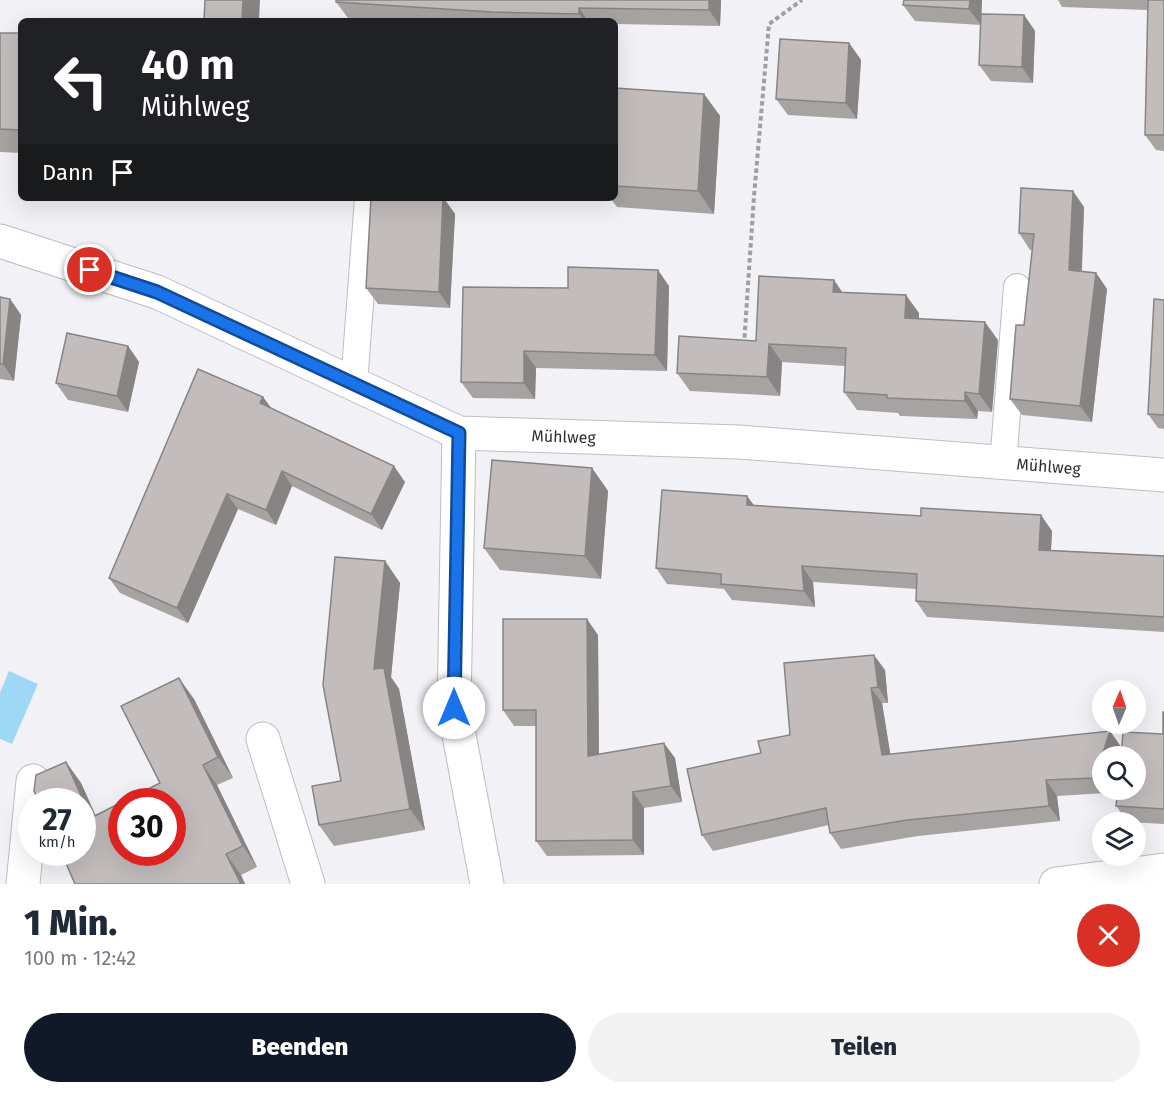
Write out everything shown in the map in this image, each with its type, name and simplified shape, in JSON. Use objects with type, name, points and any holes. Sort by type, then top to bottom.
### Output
[{"type":"street","name":"Mühlweg","points":[[0,241],[157,292],[459,433],[738,442],[1164,475]]},
{"type":"street","points":[[459,433],[454,708],[487,884]]},
{"type":"street","points":[[263,739],[308,884]]},
{"type":"street","points":[[23,884],[33,781]]},
{"type":"street","points":[[1056,884],[1164,870]]},
{"type":"lane","points":[[354,384],[368,201]]},
{"type":"lane","points":[[1003,464],[1017,287]]},
{"type":"path","points":[[744,348],[769,24],[802,0]]},
{"type":"water","points":[[9,671],[38,684],[12,744],[0,739],[0,693]]},
{"type":"building","points":[[205,0],[243,0],[242,18],[204,18]]},
{"type":"building","points":[[336,0],[709,0],[709,10],[579,8],[579,14],[491,12],[336,2]]},
{"type":"building","points":[[904,0],[970,0],[969,9],[903,5]]},
{"type":"building","points":[[1148,0],[1164,0],[1164,135],[1145,135]]},
{"type":"building","points":[[981,14],[1024,15],[1022,67],[979,65]]},
{"type":"building","points":[[0,33],[18,33],[18,130],[0,129]]},
{"type":"building","points":[[780,39],[849,43],[846,103],[776,99]]},
{"type":"building","points":[[618,88],[704,94],[698,191],[618,186]]},
{"type":"building","points":[[1021,188],[1073,191],[1069,270],[1096,273],[1080,406],[1010,399],[1016,325],[1024,325],[1034,234],[1019,233]]},
{"type":"building","points":[[371,201],[443,201],[439,292],[366,288]]},
{"type":"building","points":[[568,267],[658,270],[655,355],[524,351],[524,383],[461,382],[463,287],[568,288]]},
{"type":"building","points":[[759,276],[834,280],[833,292],[906,295],[905,318],[985,322],[979,394],[965,392],[965,401],[887,398],[887,395],[844,392],[846,348],[769,344],[767,377],[677,373],[679,336],[756,341]]},
{"type":"building","points":[[0,297],[10,299],[3,364],[0,364]]},
{"type":"building","points":[[1154,299],[1164,300],[1164,415],[1148,414]]},
{"type":"building","points":[[67,333],[128,346],[117,396],[56,383]]},
{"type":"building","points":[[198,369],[263,397],[260,403],[394,466],[371,514],[282,471],[266,510],[227,494],[177,608],[109,578]]},
{"type":"building","points":[[492,460],[592,468],[585,556],[484,548]]},
{"type":"building","points":[[662,490],[747,496],[747,505],[921,516],[921,508],[1041,515],[1039,550],[1164,556],[1164,617],[916,601],[917,574],[802,566],[804,591],[721,584],[721,574],[656,568]]},
{"type":"building","points":[[335,557],[385,561],[374,669],[384,668],[410,809],[319,825],[312,786],[341,781],[323,685]]},
{"type":"building","points":[[503,619],[587,619],[588,756],[664,743],[671,786],[633,792],[633,840],[536,841],[536,710],[503,710]]},
{"type":"building","points":[[874,655],[878,687],[871,688],[882,755],[1092,733],[1109,734],[1105,746],[1092,746],[1092,778],[1046,780],[1049,806],[907,820],[830,833],[826,808],[702,835],[687,769],[761,753],[758,741],[790,735],[784,663]]},
{"type":"building","points":[[179,678],[218,757],[203,765],[243,846],[226,854],[241,884],[75,884],[67,866],[96,866],[96,815],[108,809],[108,866],[186,866],[186,788],[150,788],[160,783],[121,706]]},
{"type":"building","points":[[1164,712],[1164,809],[1116,806],[1117,800],[1146,800],[1146,746],[1122,746],[1123,734],[1163,734]]},
{"type":"building","points":[[66,762],[78,788],[34,788],[36,775]]},
{"type":"route","points":[[90,270],[157,292],[459,433],[454,582],[454,708]]}]
